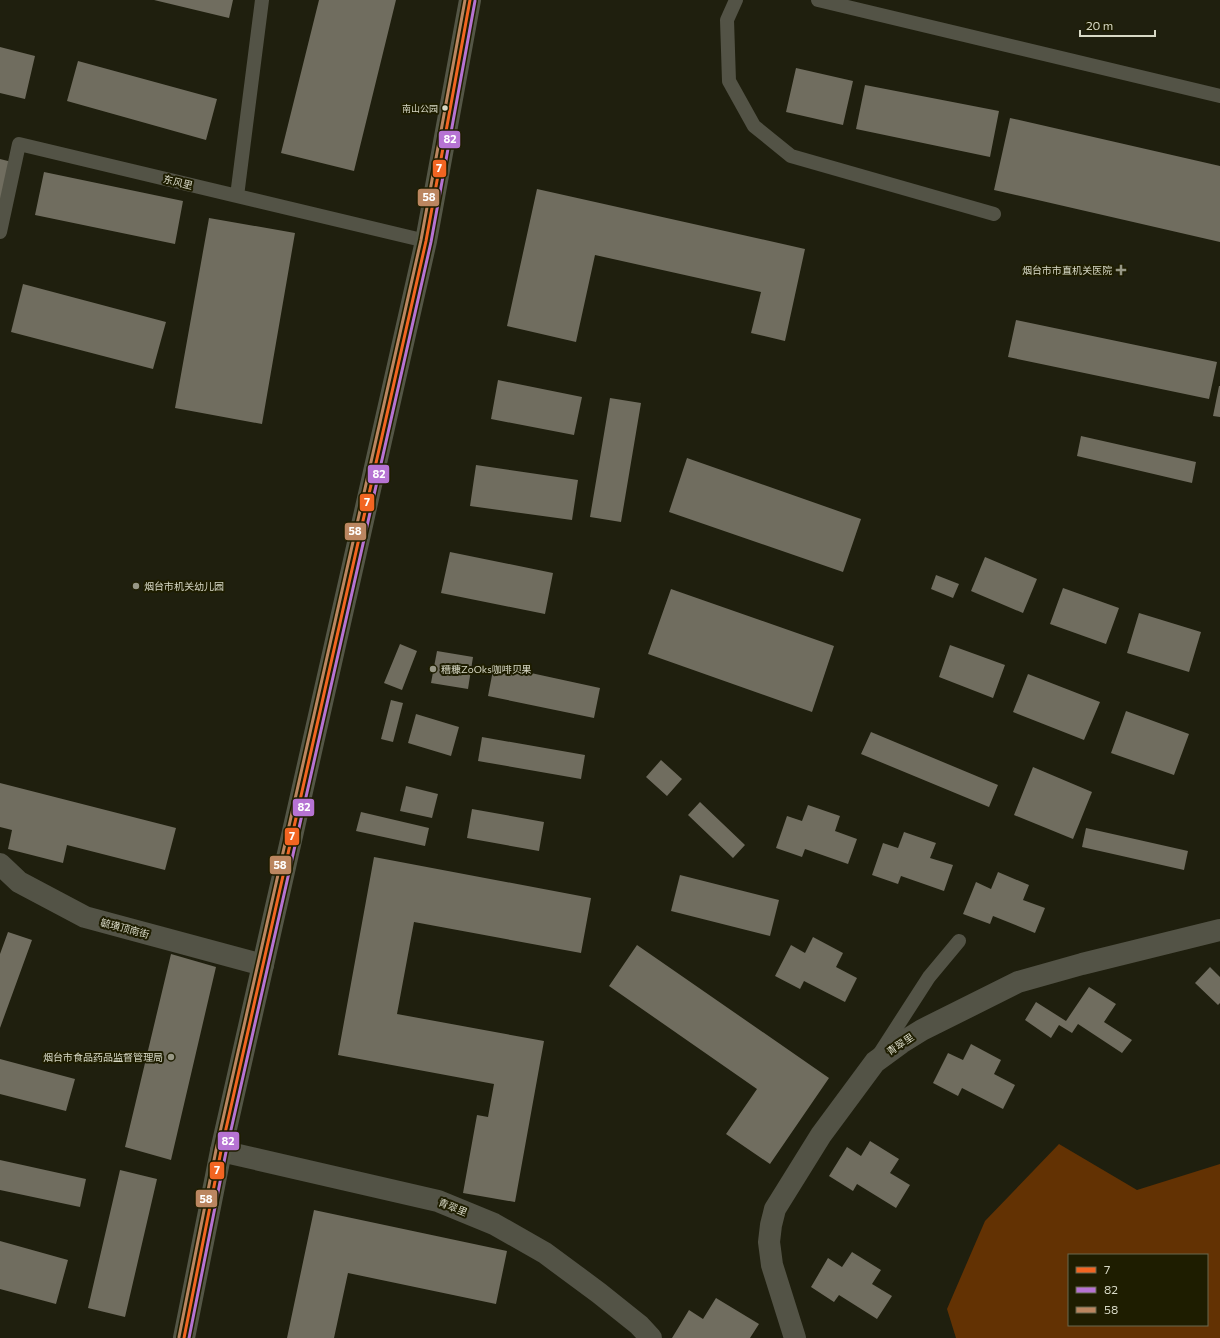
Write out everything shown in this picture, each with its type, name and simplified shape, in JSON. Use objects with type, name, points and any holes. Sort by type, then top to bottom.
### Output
[{"type":"main road","points":[[184,1338],[221,1151],[426,241],[470,0]]},
{"type":"street","name":"毓璜顶南街","points":[[0,864],[19,882],[85,917],[263,965]]},
{"type":"street","name":"青翠里","points":[[795,1338],[772,1265],[769,1242],[775,1209],[821,1135],[875,1062],[922,1030],[1018,982],[1082,964],[1220,930]]},
{"type":"street","name":"青翠里","points":[[221,1151],[438,1201],[494,1224],[551,1258],[600,1293],[639,1325],[651,1338]]},
{"type":"lane","points":[[237,196],[262,0]]},
{"type":"lane","points":[[736,0],[727,20],[729,81],[754,126],[791,156],[994,214]]},
{"type":"lane","points":[[818,0],[1220,96]]},
{"type":"lane","name":"东风里","points":[[0,232],[19,144],[426,241]]},
{"type":"lane","points":[[875,1062],[929,977],[959,941]]},
{"type":"shaded area","points":[[1059,1144],[1137,1190],[1220,1164],[1220,1338],[956,1338],[947,1309],[985,1221]]},
{"type":"building","points":[[154,0],[233,0],[229,18]]},
{"type":"building","points":[[319,0],[396,0],[354,171],[281,153]]},
{"type":"building","points":[[0,47],[35,56],[25,99],[0,93]]},
{"type":"building","points":[[78,61],[217,99],[206,140],[67,101]]},
{"type":"building","points":[[796,68],[853,81],[843,125],[786,112]]},
{"type":"building","points":[[865,85],[999,111],[990,157],[856,129]]},
{"type":"building","points":[[1010,118],[1220,166],[1220,242],[994,190]]},
{"type":"building","points":[[0,159],[16,163],[0,207]]},
{"type":"building","points":[[44,172],[183,201],[175,244],[35,215]]},
{"type":"building","points":[[537,189],[805,249],[785,341],[751,333],[761,292],[595,255],[576,342],[507,326]]},
{"type":"building","points":[[209,218],[295,233],[262,424],[175,408]]},
{"type":"building","points":[[23,284],[166,322],[153,369],[11,332]]},
{"type":"building","points":[[1016,320],[1217,362],[1209,399],[1008,357]]},
{"type":"building","points":[[498,380],[582,397],[574,435],[491,419]]},
{"type":"building","points":[[1220,386],[1220,417],[1213,416]]},
{"type":"building","points":[[610,398],[641,403],[621,522],[590,517]]},
{"type":"building","points":[[1081,436],[1196,462],[1192,483],[1077,456]]},
{"type":"building","points":[[687,458],[861,519],[843,572],[669,512]]},
{"type":"building","points":[[476,465],[578,480],[572,520],[470,506]]},
{"type":"building","points":[[450,552],[553,573],[545,614],[441,593]]},
{"type":"building","points":[[985,557],[1037,579],[1023,613],[971,591]]},
{"type":"building","points":[[936,575],[959,584],[953,598],[931,589]]},
{"type":"building","points":[[1063,588],[1119,608],[1106,644],[1050,624]]},
{"type":"building","points":[[671,589],[834,646],[812,712],[648,654]]},
{"type":"building","points":[[1139,613],[1201,632],[1189,672],[1127,653]]},
{"type":"building","points":[[400,644],[417,651],[402,690],[384,683]]},
{"type":"building","points":[[950,645],[1005,665],[993,698],[939,677]]},
{"type":"building","points":[[437,651],[473,657],[468,689],[431,683]]},
{"type":"building","points":[[494,665],[600,688],[594,718],[488,696]]},
{"type":"building","points":[[1028,674],[1100,702],[1084,740],[1013,712]]},
{"type":"building","points":[[391,700],[403,703],[393,742],[381,739]]},
{"type":"building","points":[[1126,711],[1189,734],[1174,775],[1111,753]]},
{"type":"building","points":[[416,714],[459,727],[451,756],[408,743]]},
{"type":"building","points":[[871,732],[998,785],[989,807],[861,754]]},
{"type":"building","points":[[482,737],[585,755],[581,779],[478,761]]},
{"type":"building","points":[[661,760],[682,779],[667,796],[646,777]]},
{"type":"building","points":[[1033,767],[1092,792],[1073,839],[1014,815]]},
{"type":"building","points":[[0,783],[176,828],[165,870],[67,845],[63,863],[8,849],[12,830],[0,827]]},
{"type":"building","points":[[406,786],[438,794],[432,818],[400,811]]},
{"type":"building","points":[[700,802],[745,845],[733,858],[688,815]]},
{"type":"building","points":[[808,805],[840,816],[835,831],[857,839],[848,864],[805,849],[802,857],[776,848],[787,816],[802,821]]},
{"type":"building","points":[[472,809],[544,822],[539,851],[467,838]]},
{"type":"building","points":[[361,812],[429,828],[425,846],[356,831]]},
{"type":"building","points":[[1086,828],[1188,851],[1184,870],[1082,847]]},
{"type":"building","points":[[904,832],[936,843],[930,858],[953,865],[944,891],[901,876],[898,884],[872,875],[883,843],[898,848]]},
{"type":"building","points":[[374,857],[591,898],[581,953],[414,922],[397,1014],[544,1041],[515,1202],[463,1193],[477,1115],[488,1117],[494,1084],[338,1055]]},
{"type":"building","points":[[998,872],[1029,885],[1023,900],[1045,908],[1035,933],[993,916],[990,924],[963,914],[976,882],[991,889]]},
{"type":"building","points":[[680,875],[779,900],[770,936],[671,911]]},
{"type":"building","points":[[8,932],[32,940],[0,1028],[0,954]]},
{"type":"building","points":[[813,937],[843,953],[836,967],[857,978],[845,1002],[804,981],[800,989],[775,976],[791,945],[805,953]]},
{"type":"building","points":[[637,945],[829,1078],[770,1164],[726,1134],[757,1089],[609,986]]},
{"type":"building","name":"烟台市食品药品监督管理局","points":[[171,954],[216,967],[171,1160],[125,1147]]},
{"type":"building","points":[[1210,967],[1220,977],[1220,1003],[1218,1005],[1195,983]]},
{"type":"building","points":[[1089,987],[1116,1004],[1104,1022],[1132,1040],[1122,1053],[1078,1024],[1072,1033],[1059,1025],[1051,1038],[1025,1020],[1036,1002],[1066,1021]]},
{"type":"building","points":[[971,1044],[1001,1060],[994,1074],[1015,1085],[1003,1109],[962,1088],[958,1096],[933,1083],[948,1053],[963,1060]]},
{"type":"building","points":[[0,1059],[75,1079],[66,1111],[0,1094]]},
{"type":"building","points":[[870,1141],[899,1159],[890,1173],[910,1185],[896,1208],[857,1184],[853,1191],[829,1176],[847,1147],[861,1156]]},
{"type":"building","points":[[0,1160],[86,1179],[80,1207],[0,1190]]},
{"type":"building","points":[[120,1170],[157,1179],[125,1317],[88,1308]]},
{"type":"building","points":[[314,1210],[507,1251],[496,1304],[348,1273],[334,1338],[287,1338]]},
{"type":"building","points":[[0,1241],[68,1260],[56,1304],[0,1289]]},
{"type":"building","points":[[852,1252],[881,1270],[872,1284],[892,1296],[877,1319],[839,1295],[834,1302],[811,1287],[828,1258],[842,1267]]},
{"type":"building","points":[[716,1298],[759,1324],[750,1338],[672,1338],[689,1310],[703,1319]]},
{"type":"transit line","name":"58","points":[[179,1337],[216,1150],[421,240],[465,0]]},
{"type":"transit line","name":"7","points":[[184,1338],[221,1151],[426,241],[470,0]]},
{"type":"transit line","name":"82","points":[[189,1338],[226,1152],[431,242],[475,1]]},
{"type":"place","name":"南山公园","points":[[445,108]]},
{"type":"place","name":"烟台市市直机关医院","points":[[1121,270]]},
{"type":"place","name":"烟台市机关幼儿园","points":[[136,586]]},
{"type":"place","name":"糟糠ZoOks咖啡贝果","points":[[433,669]]},
{"type":"place","name":"烟台市食品药品监督管理局","points":[[171,1057]]}]
